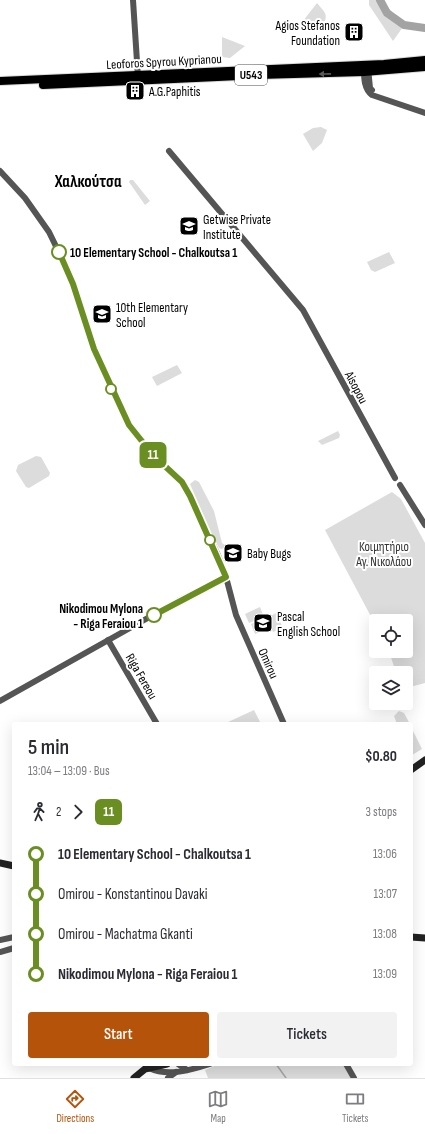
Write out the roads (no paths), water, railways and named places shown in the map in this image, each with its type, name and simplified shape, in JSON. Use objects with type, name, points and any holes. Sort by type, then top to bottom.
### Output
[{"type":"main road","name":"Leoforos Spyrou Kyprianou","points":[[366,68],[425,60]]},
{"type":"main road","name":"Leoforos Spyrou Kyprianou","points":[[0,81],[259,75],[366,68],[425,67]]},
{"type":"main road","name":"Leoforos Spyrou Kyprianou","points":[[0,86],[138,78]]},
{"type":"main road","points":[[413,769],[425,760]]},
{"type":"main road","points":[[0,863],[12,866]]},
{"type":"main road","points":[[0,867],[12,870]]},
{"type":"main road","points":[[413,934],[424,938]]},
{"type":"main road","points":[[413,937],[424,938]]},
{"type":"main road","points":[[134,1078],[147,1068],[157,1066]]},
{"type":"street","points":[[133,0],[138,78]]},
{"type":"street","points":[[366,68],[370,88],[389,100],[425,113]]},
{"type":"street","points":[[366,68],[365,84],[368,92],[377,98],[389,100]]},
{"type":"street","name":"Aisopou","points":[[169,151],[303,310],[393,477],[394,484],[396,486],[400,485],[425,525]]},
{"type":"street","name":"Omirou","points":[[0,171],[25,198],[46,228],[69,273],[94,349],[129,425],[153,455],[182,482],[190,496],[226,577],[236,615],[283,722]]},
{"type":"street","points":[[0,701],[108,640],[226,577]]},
{"type":"street","name":"Riga Fereou","points":[[108,640],[156,722]]},
{"type":"street","points":[[0,940],[12,937]]},
{"type":"street","points":[[0,952],[12,949]]},
{"type":"street","points":[[181,1066],[187,1070]]},
{"type":"street","points":[[147,1068],[155,1071],[176,1072],[202,1066]]},
{"type":"street","points":[[347,1066],[354,1078]]},
{"type":"street","points":[[168,1078],[176,1072]]},
{"type":"waterway","points":[[380,0],[387,13],[404,25],[425,28]]},
{"type":"waterway","points":[[277,1066],[286,1078]]},
{"type":"place","name":"Agios Stefanos Foundation","points":[[354,32]]},
{"type":"place","name":"A.G.Paphitis","points":[[135,91]]},
{"type":"place","name":"Getwise Private Institute","points":[[189,226]]},
{"type":"place","name":"10 Elementary School - Chalkoutsa 1","points":[[59,252]]},
{"type":"place","name":"10th Elementary School","points":[[102,314]]},
{"type":"place","name":"Baby Bugs","points":[[233,553]]},
{"type":"place","name":"Nikodimou Mylona - Riga Feraiou 1","points":[[154,615]]},
{"type":"place","name":"Pascal English School","points":[[263,623]]},
{"type":"district","name":"Χαλκούτσα","points":[[88,181]]},
{"type":"park label","name":"Κοιμητήριο Αγ. Νικολάου","points":[[384,554]]}]
